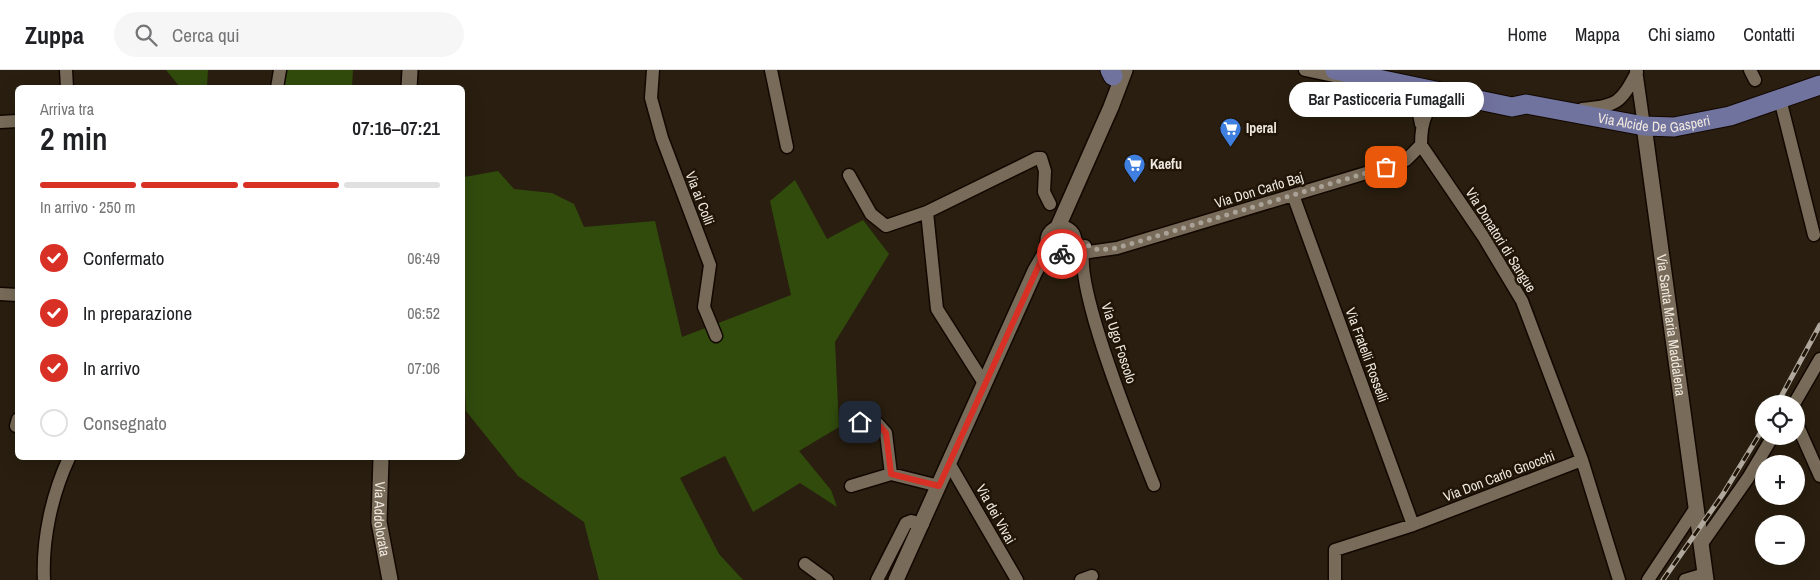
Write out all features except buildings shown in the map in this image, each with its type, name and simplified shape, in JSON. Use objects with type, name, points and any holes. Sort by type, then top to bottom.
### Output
[{"type":"main road","points":[[1335,70],[1453,98],[1465,91],[1516,102]]},
{"type":"main road","name":"Via Alcide De Gasperi","points":[[1390,70],[1516,102],[1644,126],[1674,127],[1708,122],[1820,85]]},
{"type":"street","points":[[66,70],[67,85]]},
{"type":"street","points":[[278,85],[280,70]]},
{"type":"street","points":[[409,85],[410,70]]},
{"type":"street","name":"Via ai Colli","points":[[653,70],[651,98],[662,138],[710,266],[704,307],[716,336]]},
{"type":"street","points":[[771,70],[787,147]]},
{"type":"street","points":[[1305,70],[1400,89],[1411,94],[1418,107],[1422,126],[1421,145]]},
{"type":"street","points":[[1564,112],[1614,104],[1624,97],[1637,71]]},
{"type":"street","name":"Via Santa Maria Maddalena","points":[[1637,71],[1705,577]]},
{"type":"street","points":[[896,580],[923,524],[1035,271],[1067,245],[1068,206],[1111,107],[1115,76]]},
{"type":"street","points":[[1422,126],[1429,108],[1440,98],[1453,98]]},
{"type":"street","points":[[1780,99],[1814,235]]},
{"type":"street","points":[[0,122],[15,121]]},
{"type":"street","name":"Via Don Carlo Baj","points":[[1067,245],[1099,250],[1117,248],[1396,164],[1406,160],[1421,145]]},
{"type":"street","name":"Via Donatori di Sangue","points":[[1421,145],[1483,236],[1522,301],[1582,460]]},
{"type":"street","points":[[849,175],[871,214],[886,226],[927,212],[1037,158],[1041,158],[1044,163],[1044,192],[1050,204]]},
{"type":"street","name":"Via Fratelli Rosselli","points":[[1293,195],[1413,525]]},
{"type":"street","points":[[927,212],[937,309],[984,383]]},
{"type":"street","name":"Via Ugo Foscolo","points":[[1067,245],[1084,280],[1102,344],[1154,485]]},
{"type":"street","points":[[0,294],[15,295]]},
{"type":"street","points":[[1799,395],[1820,359]]},
{"type":"street","points":[[860,422],[878,424],[886,433],[891,474]]},
{"type":"street","points":[[1805,442],[1820,476]]},
{"type":"street","points":[[1701,545],[1748,478],[1768,445]]},
{"type":"street","points":[[44,580],[45,547],[51,513],[56,489],[68,460]]},
{"type":"street","name":"Via Addolorata","points":[[382,460],[379,522],[387,579]]},
{"type":"street","points":[[1582,460],[1619,580]]},
{"type":"street","name":"Via Don Carlo Gnocchi","points":[[1335,580],[1335,550],[1413,525],[1582,460]]},
{"type":"street","name":"Via dei Vivai","points":[[950,463],[1017,580]]},
{"type":"street","points":[[851,486],[891,474],[939,486]]},
{"type":"street","points":[[1648,580],[1695,509]]},
{"type":"street","points":[[877,580],[904,526],[911,522],[923,524]]},
{"type":"street","points":[[805,564],[827,580]]},
{"type":"street","points":[[1685,580],[1705,577]]},
{"type":"green space","points":[[166,70],[208,70],[207,85],[178,85]]},
{"type":"green space","points":[[285,70],[353,70],[352,85],[285,85]]},
{"type":"green space","points":[[498,171],[514,189],[552,193],[574,204],[584,227],[655,221],[682,337],[791,295],[770,201],[795,180],[827,239],[863,220],[889,254],[835,342],[839,427],[799,451],[831,490],[837,507],[800,483],[753,512],[725,456],[680,478],[719,554],[743,580],[599,580],[584,522],[518,476],[466,411],[465,177]]},
{"type":"railway","points":[[1782,395],[1820,325]]},
{"type":"railway","points":[[1663,580],[1723,494],[1755,442]]},
{"type":"way so far","points":[[1062,254],[1072,249],[1074,240],[1099,250],[1117,248],[1386,167]]},
{"type":"place","name":"Iperal","points":[[1230,147]]},
{"type":"place","name":"Bar Pasticceria Fumagalli","points":[[1386,167]]},
{"type":"place","name":"Kaefu","points":[[1134,183]]},
{"type":"route","points":[[860,422],[878,424],[886,433],[891,474],[939,486],[1035,271],[1049,247],[1056,254],[1062,254]]}]
